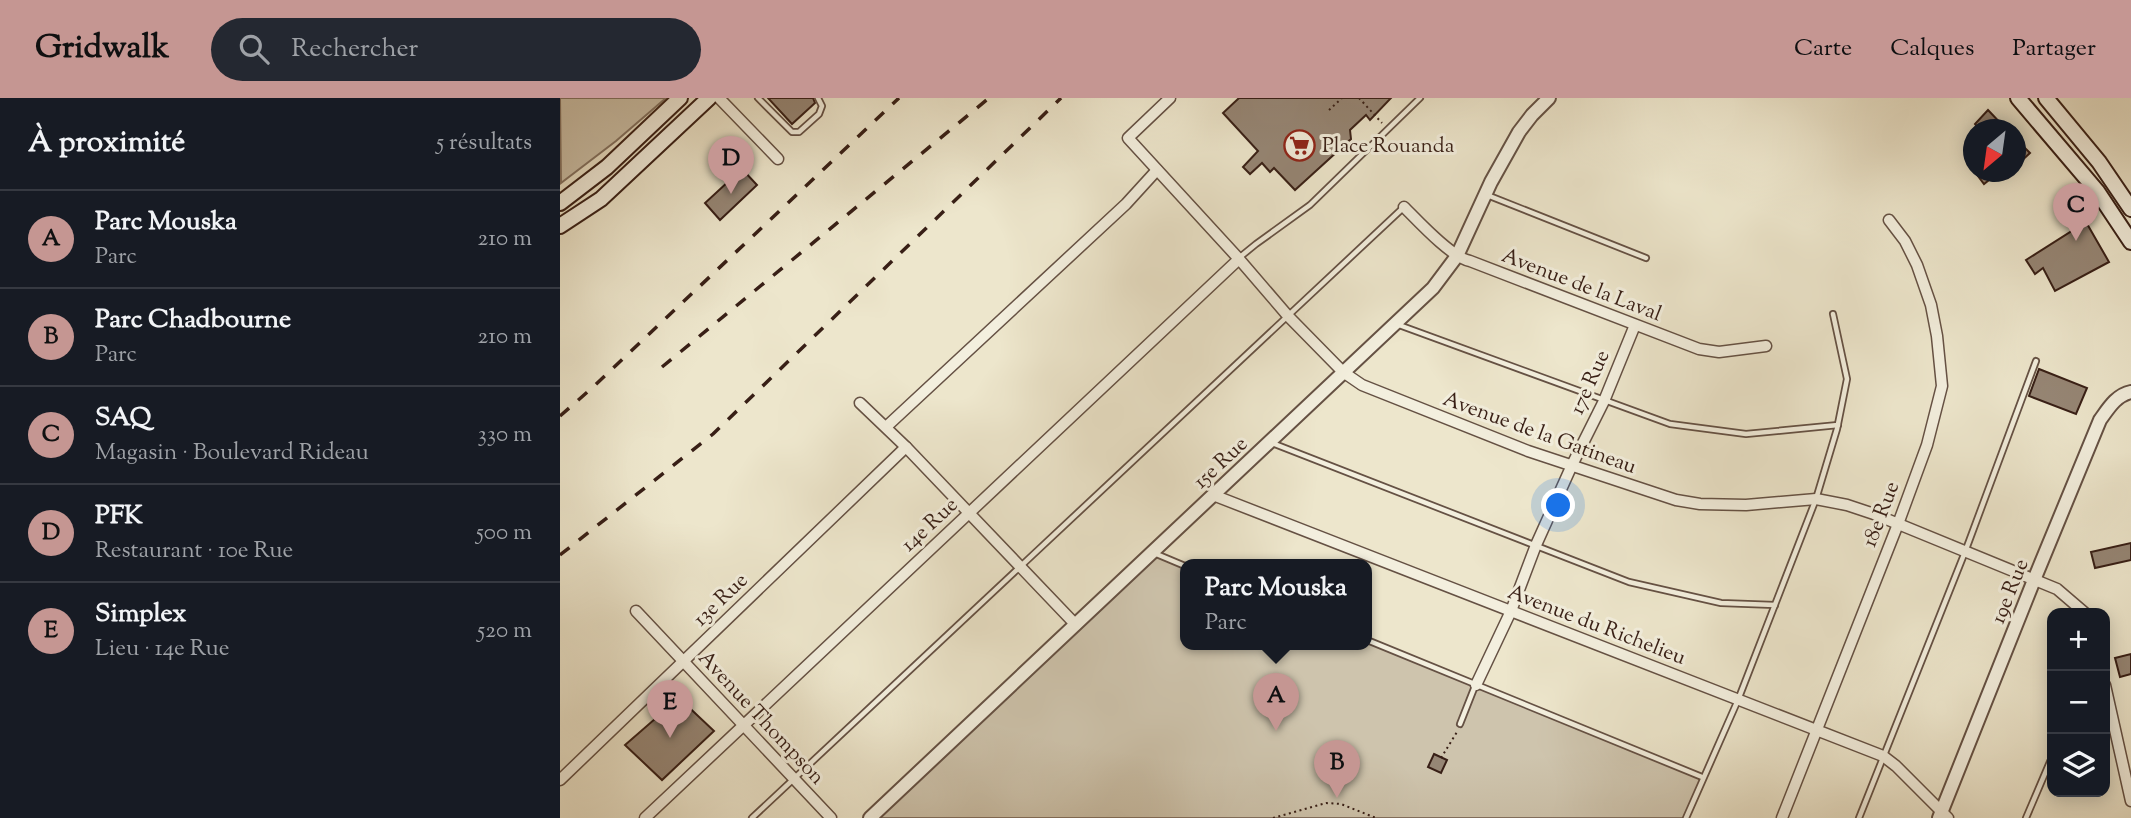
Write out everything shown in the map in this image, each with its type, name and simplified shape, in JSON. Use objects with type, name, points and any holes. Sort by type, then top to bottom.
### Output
[{"type":"main road","points":[[560,203],[600,173],[680,98]]},
{"type":"main road","points":[[560,226],[601,199],[709,98]]},
{"type":"main road","points":[[2018,98],[2097,191],[2131,242]]},
{"type":"main road","points":[[2046,98],[2099,162],[2131,209]]},
{"type":"street","points":[[719,98],[778,159]]},
{"type":"street","name":"Avenue de la Gatineau","points":[[1170,98],[1128,138],[1288,316],[1343,372],[1362,385],[1528,451],[1647,492],[1700,504],[1746,506],[1816,499],[1847,505],[2057,589],[2079,608]]},
{"type":"street","name":"15e Rue","points":[[870,818],[1433,288],[1457,256],[1519,132],[1542,100]]},
{"type":"street","points":[[887,427],[1126,204],[1157,170]]},
{"type":"street","name":"Avenue de la Laval","points":[[1404,207],[1463,260],[1699,349],[1719,352],[1766,346]]},
{"type":"street","name":"18e Rue","points":[[1782,818],[1898,524],[1927,444],[1942,386],[1931,305],[1917,265],[1905,241],[1889,220]]},
{"type":"street","name":"14e Rue","points":[[645,818],[1239,259]]},
{"type":"street","name":"17e Rue","points":[[1476,685],[1511,611],[1536,545],[1572,465],[1604,401],[1635,325]]},
{"type":"street","name":"19e Rue","points":[[1943,816],[2034,580],[2100,420],[2118,398],[2131,392]]},
{"type":"street","points":[[860,403],[906,446],[1076,625]]},
{"type":"street","name":"13e Rue","points":[[560,780],[906,446]]},
{"type":"street","name":"Avenue du Richelieu","points":[[1213,495],[1883,756],[1896,766],[1943,816]]},
{"type":"street","name":"Avenue Thompson","points":[[636,611],[831,818]]},
{"type":"street","points":[[2110,707],[2131,801]]},
{"type":"lane","points":[[758,98],[792,132],[799,132],[819,114],[822,106],[818,98]]},
{"type":"lane","points":[[1239,259],[1310,205],[1420,98]]},
{"type":"lane","points":[[1486,195],[1646,258]]},
{"type":"lane","points":[[752,818],[1404,207]]},
{"type":"lane","points":[[1685,818],[1738,700],[1775,605],[1816,499],[1838,425],[1847,379],[1833,314]]},
{"type":"lane","points":[[1395,323],[1670,424],[1746,434],[1838,425]]},
{"type":"lane","points":[[1858,818],[1965,552],[2036,361]]},
{"type":"lane","points":[[1269,442],[1629,582],[1721,603],[1775,605]]},
{"type":"lane","points":[[1153,553],[1180,564]]},
{"type":"lane","points":[[1372,642],[1702,776]]},
{"type":"lane","points":[[1460,724],[1476,685]]},
{"type":"lane","points":[[2026,818],[2047,769]]},
{"type":"path","points":[[1329,110],[1342,98]]},
{"type":"path","points":[[1359,98],[1388,128]]},
{"type":"path","points":[[1441,758],[1455,738]]},
{"type":"path","points":[[1273,818],[1326,803],[1341,804],[1376,818]]},
{"type":"shaded area","points":[[560,98],[666,98],[561,183]]},
{"type":"shaded area","points":[[1153,553],[1180,564],[1180,650],[1372,650],[1372,642],[1702,777],[1686,818],[870,818]]},
{"type":"building","points":[[768,98],[813,98],[815,103],[792,124]]},
{"type":"building","name":"Place Rouanda","points":[[1239,98],[1391,98],[1370,120],[1366,115],[1350,130],[1351,139],[1295,190],[1274,168],[1270,172],[1262,163],[1250,174],[1243,167],[1258,151],[1223,113]]},
{"type":"building","points":[[1988,110],[1997,119],[1980,119]]},
{"type":"building","points":[[742,169],[757,185],[720,220],[705,203]]},
{"type":"building","points":[[2086,222],[2109,262],[2055,291],[2043,268],[2035,274],[2026,260]]},
{"type":"building","points":[[2039,369],[2087,388],[2076,414],[2029,396]]},
{"type":"building","points":[[2131,543],[2131,560],[2095,568],[2091,552]]},
{"type":"building","points":[[2131,654],[2131,674],[2120,677],[2115,658]]},
{"type":"building","points":[[679,698],[714,731],[662,780],[625,745]]},
{"type":"building","points":[[1434,754],[1447,760],[1441,773],[1428,767]]},
{"type":"railway","points":[[560,416],[899,98]]},
{"type":"railway","points":[[662,367],[989,98]]},
{"type":"railway","points":[[560,555],[713,434],[1061,98]]},
{"type":"place","name":"Place Rouanda","points":[[1299,145]]},
{"type":"place","name":"PFK","points":[[731,194]]},
{"type":"place","name":"SAQ","points":[[2076,241]]},
{"type":"place","name":"Parc Mouska","points":[[1276,731]]},
{"type":"place","name":"Simplex","points":[[670,738]]},
{"type":"place","name":"Parc Chadbourne","points":[[1337,798]]}]
